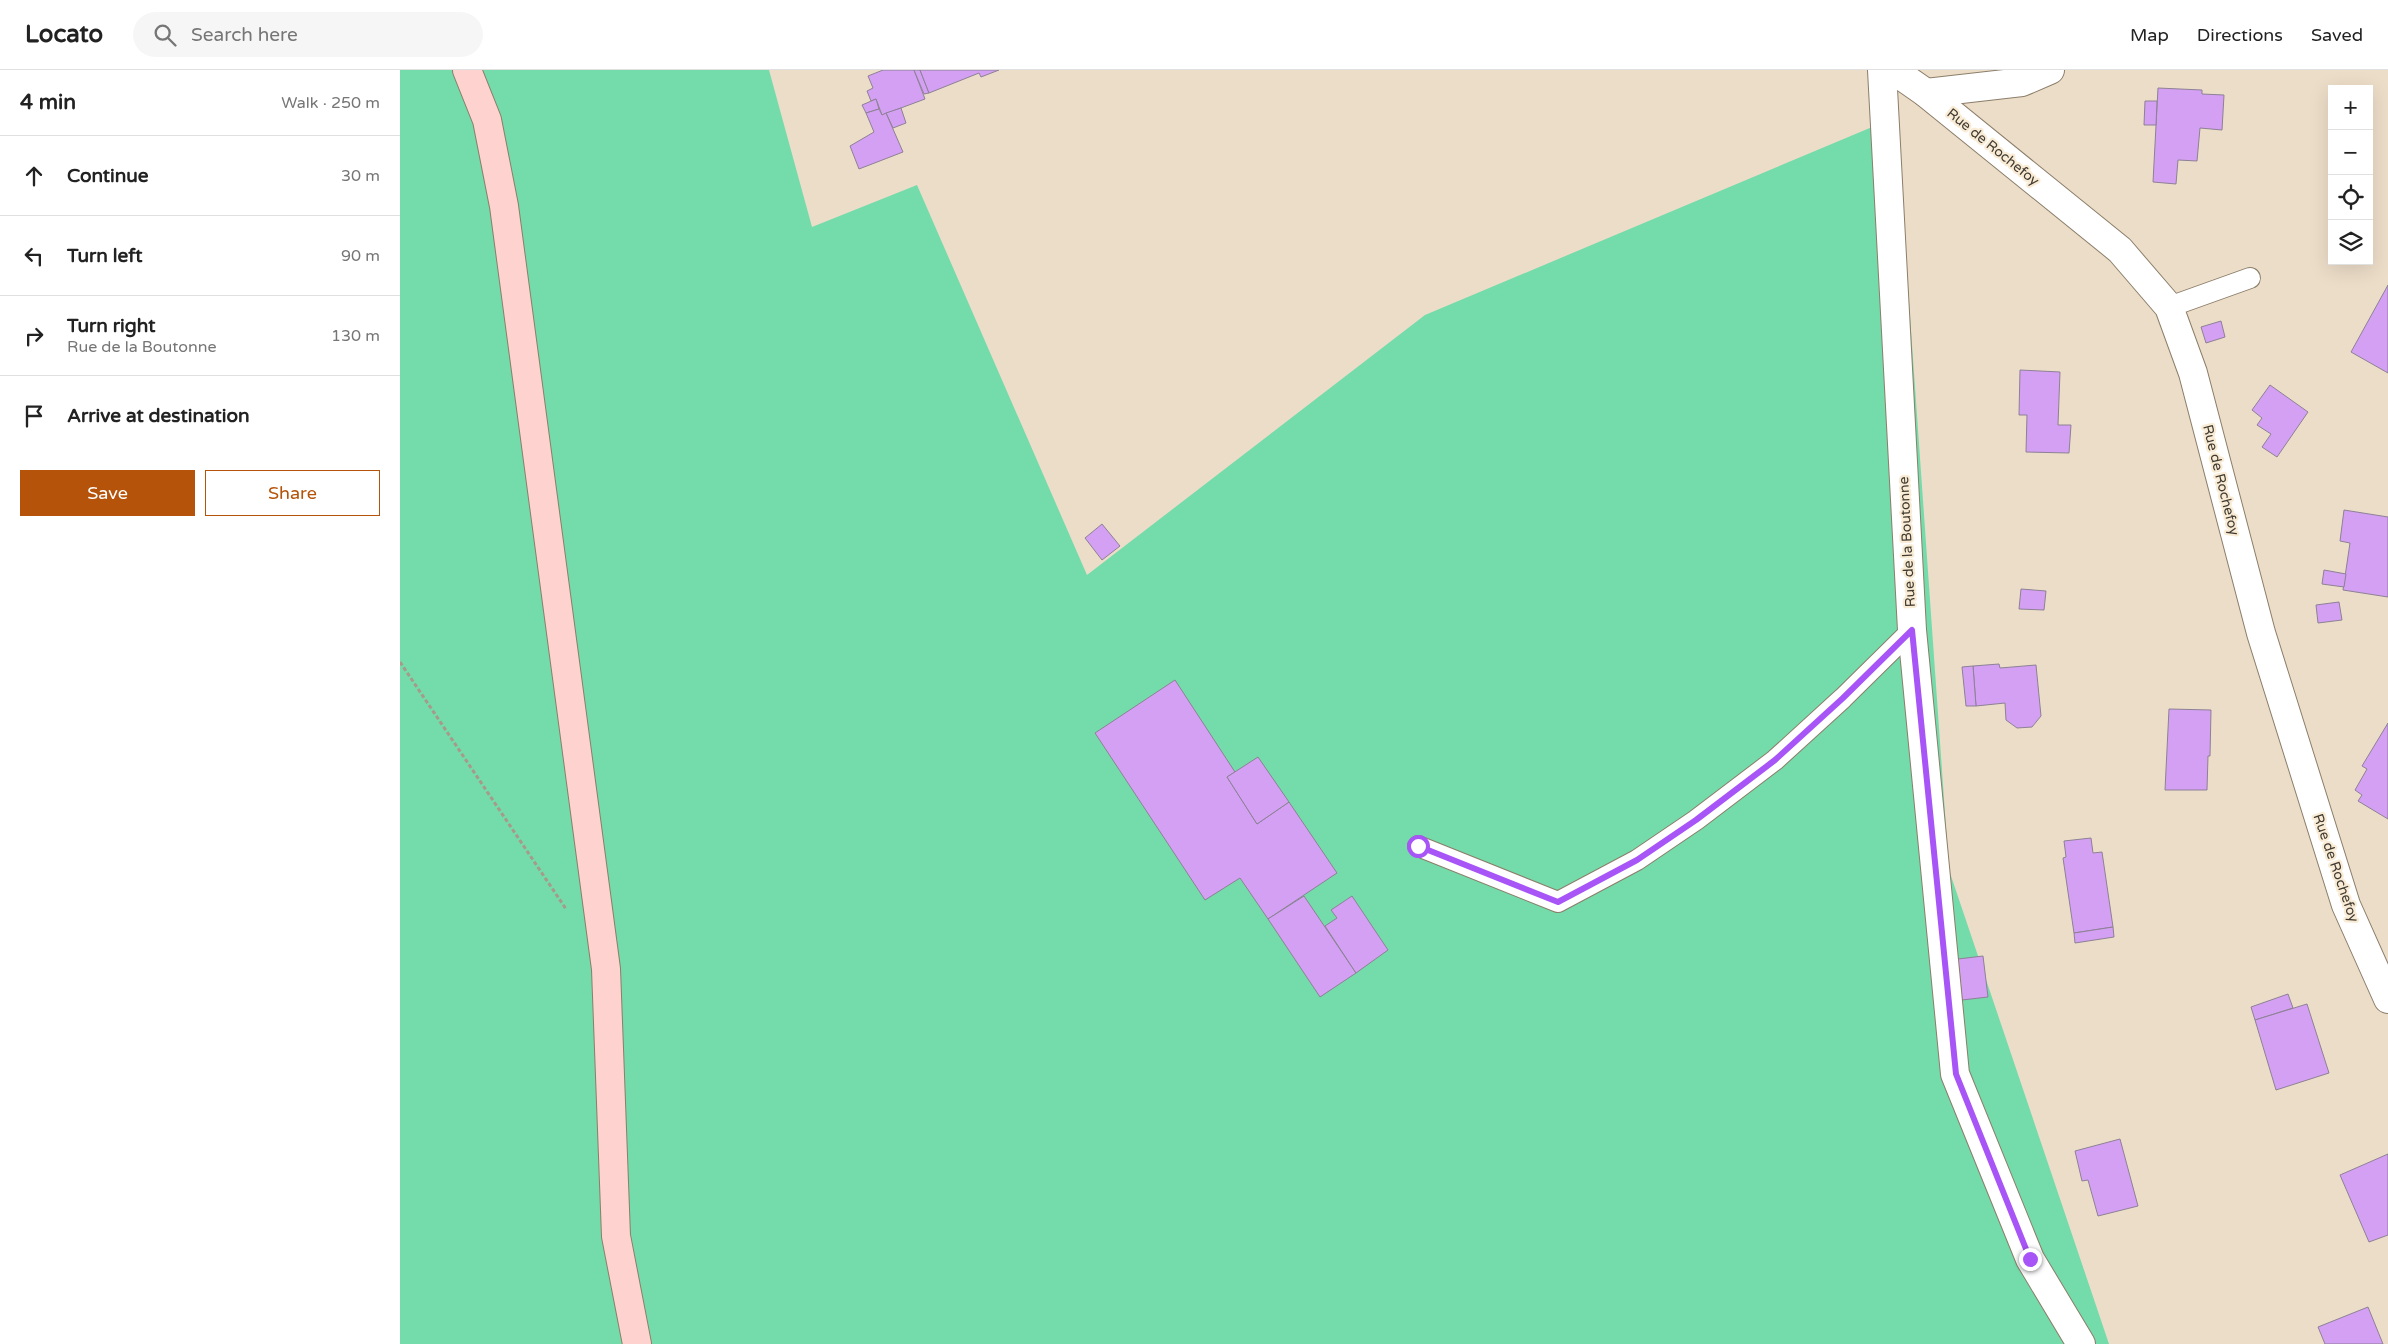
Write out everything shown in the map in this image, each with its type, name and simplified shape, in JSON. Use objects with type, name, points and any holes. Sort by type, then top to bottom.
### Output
[{"type":"street","points":[[467,70],[487,120],[504,206],[606,969],[616,1236],[638,1344]]},
{"type":"street","name":"Rue de la Boutonne","points":[[1882,70],[1912,630],[1956,1074],[2030,1259],[2081,1344]]},
{"type":"street","name":"Rue de Rochefoy","points":[[1893,70],[1926,93],[2120,250],[2169,307],[2193,373],[2260,633],[2346,905],[2388,999]]},
{"type":"street","points":[[1926,93],[2022,82],[2050,70]]},
{"type":"lane","points":[[2169,307],[2250,278]]},
{"type":"lane","points":[[1418,846],[1558,902],[1637,860],[1696,820],[1775,760],[1843,698],[1912,630]]},
{"type":"path","points":[[400,662],[567,911]]},
{"type":"green space","points":[[400,70],[769,70],[812,227],[917,185],[1087,575],[1425,315],[1896,117],[1949,870],[2109,1344],[400,1344]]},
{"type":"building","points":[[883,70],[914,70],[925,99],[882,115],[876,99],[871,101],[867,91],[873,88],[868,76]]},
{"type":"building","points":[[914,70],[920,70],[929,93],[924,94]]},
{"type":"building","points":[[920,70],[999,70],[981,77],[979,73],[929,93]]},
{"type":"building","points":[[2158,88],[2202,90],[2202,94],[2224,95],[2222,130],[2200,128],[2197,161],[2178,160],[2176,184],[2153,182]]},
{"type":"building","points":[[876,99],[879,109],[866,113],[862,105]]},
{"type":"building","points":[[2145,101],[2157,101],[2156,125],[2144,125]]},
{"type":"building","points":[[901,108],[906,123],[893,128],[886,113]]},
{"type":"building","points":[[879,109],[882,115],[886,113],[903,152],[859,169],[850,146],[874,132],[866,113]]},
{"type":"building","points":[[2388,285],[2388,373],[2351,352]]},
{"type":"building","points":[[2221,321],[2225,337],[2206,343],[2201,327]]},
{"type":"building","points":[[2020,370],[2060,372],[2058,425],[2071,425],[2069,453],[2026,452],[2027,415],[2019,415]]},
{"type":"building","points":[[2270,385],[2308,412],[2277,457],[2262,447],[2271,434],[2257,425],[2262,418],[2252,410]]},
{"type":"building","points":[[2344,510],[2388,517],[2388,597],[2343,590],[2350,543],[2340,541]]},
{"type":"building","points":[[1102,524],[1120,546],[1102,560],[1085,538]]},
{"type":"building","points":[[2324,570],[2346,574],[2344,587],[2322,584]]},
{"type":"building","points":[[2021,589],[2046,591],[2044,610],[2019,609]]},
{"type":"building","points":[[2339,602],[2342,620],[2318,623],[2316,605]]},
{"type":"building","points":[[1999,664],[2000,668],[2036,665],[2041,716],[2032,727],[2017,728],[2006,720],[2005,703],[1976,706],[1973,666]]},
{"type":"building","points":[[1973,666],[1976,706],[1966,706],[1962,667]]},
{"type":"building","points":[[1175,680],[1235,772],[1227,777],[1257,824],[1289,802],[1337,873],[1268,919],[1240,878],[1205,900],[1095,733]]},
{"type":"building","points":[[2169,709],[2211,710],[2207,790],[2165,790]]},
{"type":"building","points":[[2388,723],[2388,819],[2358,801],[2362,795],[2355,790],[2367,769],[2362,766]]},
{"type":"building","points":[[1258,757],[1289,802],[1257,824],[1227,777]]},
{"type":"building","points":[[2091,838],[2093,853],[2102,852],[2113,927],[2074,933],[2063,858],[2066,857],[2064,841]]},
{"type":"building","points":[[1304,896],[1356,973],[1320,997],[1268,919]]},
{"type":"building","points":[[1352,896],[1388,950],[1356,973],[1325,926],[1337,918],[1331,910]]},
{"type":"building","points":[[2113,927],[2114,937],[2075,943],[2074,933]]},
{"type":"building","points":[[1983,956],[1988,997],[1962,1000],[1958,959]]},
{"type":"building","points":[[2288,994],[2293,1008],[2255,1020],[2251,1007]]},
{"type":"building","points":[[2307,1004],[2329,1073],[2276,1090],[2255,1020]]},
{"type":"building","points":[[2120,1139],[2138,1206],[2098,1216],[2088,1180],[2082,1181],[2075,1151]]},
{"type":"building","points":[[2388,1154],[2388,1235],[2369,1242],[2340,1175]]},
{"type":"building","points":[[2368,1307],[2383,1344],[2325,1344],[2318,1327]]},
{"type":"route","points":[[1418,846],[1558,902],[1637,860],[1696,820],[1775,760],[1843,698],[1912,630],[1956,1074],[2030,1259]]}]
